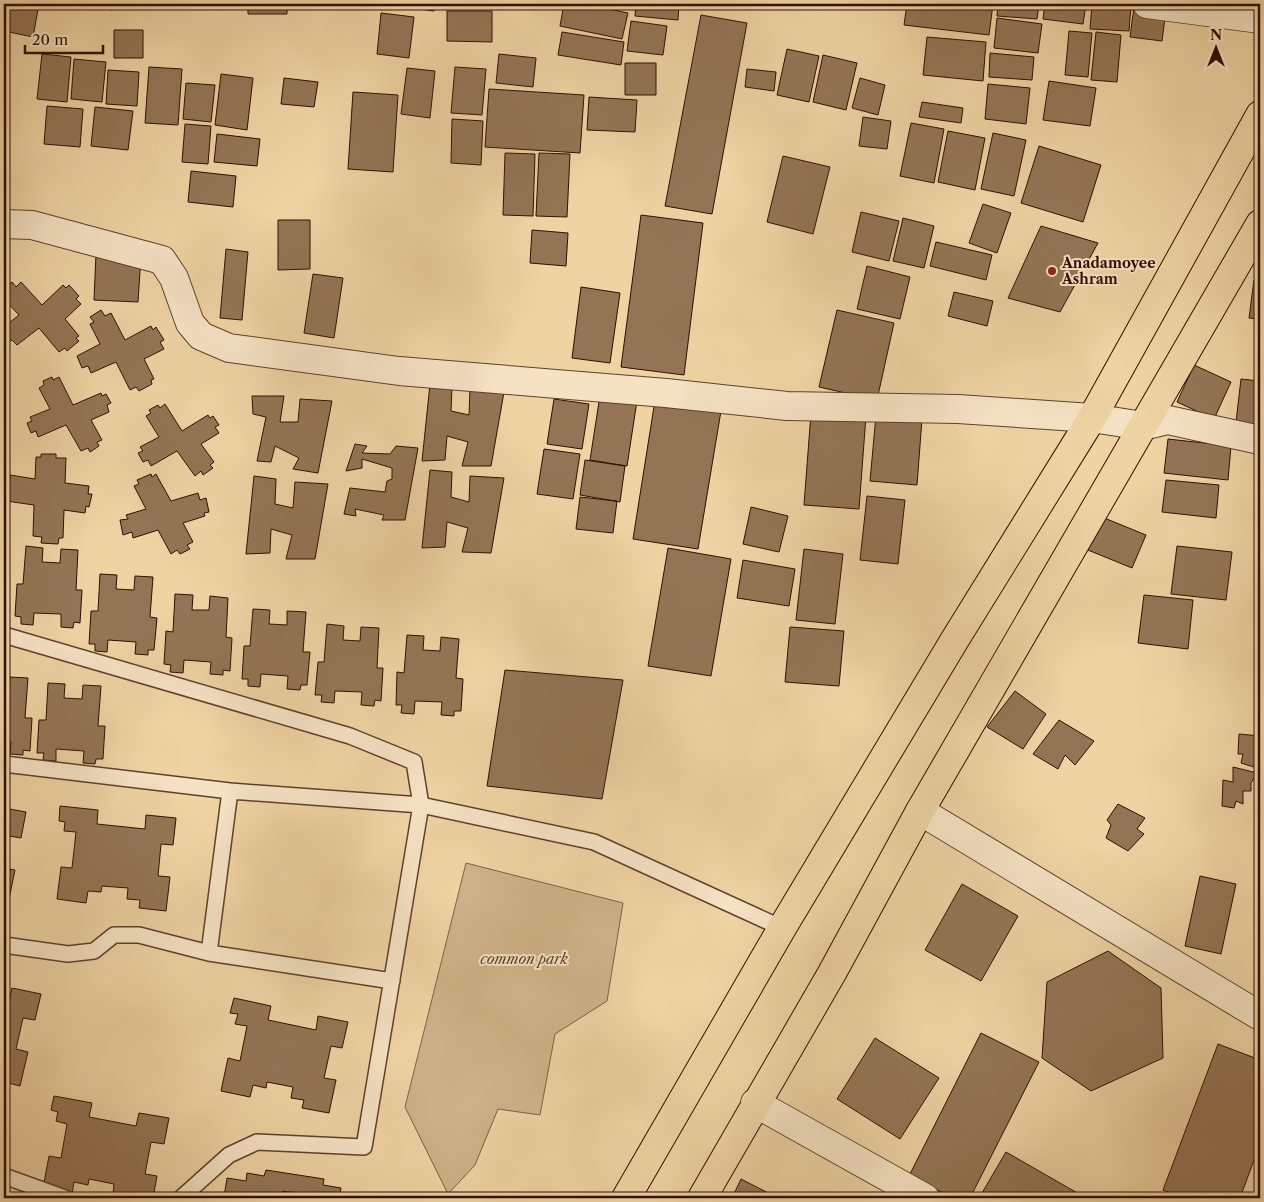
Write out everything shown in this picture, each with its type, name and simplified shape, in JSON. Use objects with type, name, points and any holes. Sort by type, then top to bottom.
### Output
[{"type":"main road","points":[[626,1198],[782,928],[949,649],[1092,418],[1260,115]]},
{"type":"main road","points":[[702,1198],[755,1103],[832,973],[920,811],[1260,224]]},
{"type":"street","points":[[1148,4],[1226,10],[1260,20]]},
{"type":"street","points":[[4,224],[32,225],[162,260],[174,278],[190,323],[201,336],[229,348],[399,371],[666,393],[787,406],[958,409],[1092,418],[1143,426],[1168,420],[1260,440]]},
{"type":"street","points":[[920,811],[1260,1016]]},
{"type":"street","points":[[755,1103],[925,1198]]},
{"type":"lane","points":[[4,635],[350,736],[414,762],[421,805],[364,1147],[257,1142],[229,1155],[180,1198]]},
{"type":"lane","points":[[4,764],[230,791],[421,805],[594,842],[782,928]]},
{"type":"lane","points":[[209,953],[230,791]]},
{"type":"lane","points":[[4,945],[68,954],[94,950],[114,935],[139,935],[209,953],[392,981]]},
{"type":"lane","points":[[4,1176],[65,1198]]},
{"type":"green space","name":"common park","points":[[466,863],[623,903],[607,1001],[555,1034],[540,1115],[498,1109],[475,1165],[448,1194],[405,1107]]},
{"type":"building","points":[[4,4],[39,4],[33,37],[4,31]]},
{"type":"building","points":[[77,4],[113,4],[112,10]]},
{"type":"building","points":[[177,4],[240,4],[240,8]]},
{"type":"building","points":[[248,4],[287,4],[287,14],[248,14]]},
{"type":"building","points":[[382,4],[435,4],[434,11]]},
{"type":"building","points":[[445,4],[496,4],[496,8],[445,6]]},
{"type":"building","points":[[564,4],[585,4],[628,13],[622,39],[560,26]]},
{"type":"building","points":[[636,4],[679,4],[678,20],[635,16]]},
{"type":"building","points":[[907,4],[993,4],[989,35],[904,25]]},
{"type":"building","points":[[998,4],[1039,4],[1037,19],[997,16]]},
{"type":"building","points":[[1045,4],[1086,4],[1083,24],[1043,19]]},
{"type":"building","points":[[1092,4],[1131,5],[1129,31],[1090,29]]},
{"type":"building","points":[[1134,7],[1166,10],[1162,41],[1130,37]]},
{"type":"building","points":[[447,11],[492,11],[492,42],[447,41]]},
{"type":"building","points":[[381,13],[414,17],[409,58],[377,54]]},
{"type":"building","points":[[701,15],[747,23],[712,214],[665,206]]},
{"type":"building","points":[[997,18],[1042,24],[1038,53],[994,48]]},
{"type":"building","points":[[631,21],[667,26],[663,55],[627,51]]},
{"type":"building","points":[[114,30],[143,30],[143,58],[114,58]]},
{"type":"building","points":[[1069,31],[1092,33],[1088,77],[1065,75]]},
{"type":"building","points":[[562,32],[624,42],[621,65],[558,55]]},
{"type":"building","points":[[1096,32],[1121,35],[1117,82],[1091,80]]},
{"type":"building","points":[[927,37],[986,42],[983,81],[923,75]]},
{"type":"building","points":[[787,49],[819,56],[809,102],[777,95]]},
{"type":"building","points":[[990,53],[1034,57],[1032,80],[989,77]]},
{"type":"building","points":[[42,54],[71,57],[67,102],[37,99]]},
{"type":"building","points":[[499,54],[536,58],[533,87],[496,83]]},
{"type":"building","points":[[823,55],[857,63],[846,110],[813,102]]},
{"type":"building","points":[[74,59],[106,62],[102,102],[71,99]]},
{"type":"building","points":[[625,63],[656,63],[656,95],[625,95]]},
{"type":"building","points":[[149,67],[182,69],[178,125],[145,123]]},
{"type":"building","points":[[455,67],[486,69],[482,115],[451,113]]},
{"type":"building","points":[[407,68],[435,71],[430,118],[401,114]]},
{"type":"building","points":[[747,69],[776,72],[774,91],[745,87]]},
{"type":"building","points":[[108,70],[139,72],[137,106],[106,104]]},
{"type":"building","points":[[221,74],[253,78],[247,130],[215,125]]},
{"type":"building","points":[[284,78],[318,82],[314,107],[281,104]]},
{"type":"building","points":[[860,78],[885,85],[878,115],[852,108]]},
{"type":"building","points":[[1049,81],[1096,88],[1090,126],[1043,120]]},
{"type":"building","points":[[186,83],[215,85],[211,122],[183,119]]},
{"type":"building","points":[[988,84],[1030,88],[1026,124],[985,119]]},
{"type":"building","points":[[489,89],[584,95],[580,153],[485,147]]},
{"type":"building","points":[[353,92],[398,95],[393,172],[348,169]]},
{"type":"building","points":[[589,97],[637,100],[635,132],[587,130]]},
{"type":"building","points":[[922,102],[963,108],[961,123],[919,117]]},
{"type":"building","points":[[47,106],[83,109],[80,147],[44,144]]},
{"type":"building","points":[[95,107],[133,111],[128,150],[91,146]]},
{"type":"building","points":[[863,117],[891,121],[887,149],[859,146]]},
{"type":"building","points":[[452,119],[483,121],[481,165],[451,163]]},
{"type":"building","points":[[911,123],[944,129],[934,183],[900,176]]},
{"type":"building","points":[[185,124],[211,126],[208,164],[182,162]]},
{"type":"building","points":[[948,131],[985,138],[975,190],[938,182]]},
{"type":"building","points":[[993,133],[1026,140],[1014,196],[981,189]]},
{"type":"building","points":[[217,134],[260,139],[257,166],[214,162]]},
{"type":"building","points":[[1039,146],[1101,165],[1083,222],[1021,203]]},
{"type":"building","points":[[505,153],[535,154],[533,216],[503,215]]},
{"type":"building","points":[[539,153],[570,154],[567,217],[536,216]]},
{"type":"building","points":[[783,156],[830,167],[813,234],[767,222]]},
{"type":"building","points":[[191,171],[236,176],[233,207],[188,202]]},
{"type":"building","points":[[983,204],[1011,213],[997,253],[969,243]]},
{"type":"building","points":[[861,212],[899,221],[889,261],[852,252]]},
{"type":"building","points":[[641,215],[703,223],[684,375],[621,367]]},
{"type":"building","points":[[903,218],[934,226],[924,268],[893,261]]},
{"type":"building","points":[[278,220],[310,220],[310,269],[278,270]]},
{"type":"building","name":"Anadamoyee Ashram","points":[[1041,226],[1098,243],[1060,312],[1008,298]]},
{"type":"building","points":[[532,230],[568,233],[566,266],[530,263]]},
{"type":"building","points":[[936,242],[992,255],[986,280],[930,266]]},
{"type":"building","points":[[226,249],[248,252],[242,320],[220,318]]},
{"type":"building","points":[[96,254],[141,256],[138,302],[94,300]]},
{"type":"building","points":[[867,266],[910,277],[900,319],[857,309]]},
{"type":"building","points":[[313,274],[343,278],[334,338],[304,333]]},
{"type":"building","points":[[1254,280],[1260,281],[1260,319],[1249,318]]},
{"type":"building","points":[[12,282],[16,287],[21,282],[42,305],[63,285],[66,288],[69,285],[79,296],[76,299],[81,304],[65,319],[79,336],[76,338],[79,341],[67,351],[65,348],[59,352],[39,328],[17,345],[12,340],[7,343],[4,338],[4,327],[19,315],[4,299],[6,295],[4,290]]},
{"type":"building","points":[[581,287],[620,293],[610,363],[572,358]]},
{"type":"building","points":[[954,292],[993,301],[987,326],[948,316]]},
{"type":"building","points":[[101,310],[105,316],[111,313],[125,340],[151,326],[153,330],[156,327],[164,340],[160,342],[164,349],[144,359],[154,379],[151,380],[152,384],[139,391],[136,387],[130,390],[116,362],[91,373],[88,366],[82,368],[77,356],[100,344],[90,324],[94,322],[90,317]]},
{"type":"building","points":[[837,310],[894,323],[877,400],[819,387]]},
{"type":"building","points":[[1194,365],[1231,382],[1214,419],[1177,402]]},
{"type":"building","points":[[52,377],[53,380],[59,377],[73,405],[101,393],[102,396],[106,394],[111,403],[107,405],[109,412],[91,420],[102,440],[97,442],[99,446],[90,452],[88,448],[81,451],[66,425],[38,437],[36,431],[31,433],[27,423],[32,421],[30,417],[50,409],[39,388],[44,385],[43,381]]},
{"type":"building","points":[[1241,379],[1260,381],[1260,425],[1236,422]]},
{"type":"building","points":[[430,384],[452,386],[451,411],[469,415],[470,389],[504,392],[491,466],[462,466],[468,442],[447,436],[445,460],[422,461]]},
{"type":"building","points":[[601,389],[638,394],[627,466],[590,460]]},
{"type":"building","points":[[656,394],[722,405],[698,549],[633,539]]},
{"type":"building","points":[[252,396],[284,396],[280,422],[298,422],[300,399],[332,401],[318,473],[293,469],[299,458],[275,446],[271,462],[257,461],[266,417],[253,414]]},
{"type":"building","points":[[554,399],[589,404],[582,449],[547,444]]},
{"type":"building","points":[[165,404],[182,431],[208,415],[210,418],[213,416],[219,425],[215,427],[219,433],[201,444],[214,462],[210,465],[213,468],[203,475],[201,471],[195,476],[177,451],[151,466],[148,460],[143,462],[138,453],[143,451],[140,447],[159,437],[146,416],[151,413],[149,410],[158,405],[160,408]]},
{"type":"building","points":[[811,413],[866,416],[859,509],[804,505]]},
{"type":"building","points":[[876,415],[922,419],[917,485],[870,481]]},
{"type":"building","points":[[1168,439],[1231,446],[1228,480],[1164,473]]},
{"type":"building","points":[[355,444],[367,446],[362,453],[390,454],[396,446],[418,448],[405,520],[382,520],[384,515],[355,509],[356,516],[344,514],[350,488],[385,492],[387,481],[392,479],[392,468],[362,459],[362,468],[346,471]]},
{"type":"building","points":[[544,449],[580,454],[573,499],[537,494]]},
{"type":"building","points":[[41,454],[56,454],[56,458],[66,458],[65,483],[89,486],[88,494],[92,494],[89,507],[86,506],[85,513],[64,510],[63,538],[59,538],[58,544],[41,543],[42,537],[33,536],[34,505],[6,501],[7,496],[4,496],[6,479],[10,479],[10,475],[35,479],[36,457],[41,457]]},
{"type":"building","points":[[585,460],[625,466],[620,502],[580,495]]},
{"type":"building","points":[[430,470],[452,472],[451,497],[469,502],[470,476],[504,478],[491,553],[462,552],[468,528],[447,522],[445,547],[422,548]]},
{"type":"building","points":[[151,474],[152,477],[156,474],[171,501],[198,493],[200,500],[206,498],[209,512],[204,513],[205,516],[183,523],[193,542],[187,545],[190,549],[180,554],[177,550],[171,554],[158,530],[133,538],[132,532],[123,535],[120,520],[128,519],[126,515],[146,509],[134,486],[139,484],[137,480]]},
{"type":"building","points":[[254,476],[276,479],[275,504],[293,508],[295,482],[328,484],[315,559],[286,559],[292,535],[271,529],[270,553],[246,554]]},
{"type":"building","points":[[1166,480],[1219,485],[1216,518],[1162,512]]},
{"type":"building","points":[[867,496],[905,500],[898,564],[860,560]]},
{"type":"building","points":[[580,497],[617,501],[613,533],[576,529]]},
{"type":"building","points":[[751,507],[788,516],[779,552],[743,544]]},
{"type":"building","points":[[1097,515],[1146,535],[1132,568],[1083,548]]},
{"type":"building","points":[[26,546],[43,548],[42,562],[60,563],[61,549],[78,550],[76,590],[82,590],[80,623],[74,622],[73,628],[61,627],[61,614],[34,613],[33,625],[21,624],[21,617],[15,616],[17,584],[23,584]]},
{"type":"building","points":[[1177,546],[1232,552],[1226,600],[1171,594]]},
{"type":"building","points":[[668,548],[731,559],[711,676],[648,666]]},
{"type":"building","points":[[4,549],[8,549],[7,562],[4,562]]},
{"type":"building","points":[[804,549],[843,554],[835,624],[796,620]]},
{"type":"building","points":[[743,560],[795,569],[789,606],[737,598]]},
{"type":"building","points":[[100,574],[117,575],[116,589],[134,590],[135,576],[153,577],[150,617],[157,618],[154,650],[148,650],[148,655],[135,654],[136,642],[108,640],[107,652],[95,651],[95,644],[89,644],[91,611],[98,611]]},
{"type":"building","points":[[175,594],[193,595],[192,610],[209,610],[210,596],[228,598],[226,637],[232,638],[230,671],[223,670],[223,675],[210,674],[211,662],[184,660],[183,673],[170,672],[171,665],[164,664],[166,631],[173,632]]},
{"type":"building","points":[[1144,595],[1193,600],[1188,649],[1138,643]]},
{"type":"building","points":[[253,609],[270,610],[269,624],[287,625],[287,611],[306,612],[303,652],[310,652],[307,685],[301,685],[300,690],[287,689],[288,676],[261,674],[260,687],[248,686],[248,679],[242,679],[244,646],[250,646]]},
{"type":"building","points":[[327,624],[344,626],[343,640],[360,641],[361,627],[379,628],[377,668],[383,668],[381,701],[375,700],[374,706],[361,705],[362,692],[335,691],[334,703],[321,702],[322,695],[315,695],[318,662],[324,662]]},
{"type":"building","points":[[790,627],[844,631],[839,686],[785,682]]},
{"type":"building","points":[[407,635],[424,636],[423,650],[440,651],[441,637],[459,639],[456,678],[463,679],[461,711],[454,711],[454,716],[441,715],[442,702],[415,701],[414,714],[401,713],[402,705],[396,705],[397,672],[404,673]]},
{"type":"building","points":[[505,670],[623,680],[602,799],[487,786]]},
{"type":"building","points":[[10,677],[28,678],[25,718],[32,718],[30,751],[23,750],[23,755],[10,754],[11,742],[4,742],[4,691],[9,691]]},
{"type":"building","points":[[48,683],[65,684],[64,698],[82,699],[83,685],[101,686],[98,726],[105,726],[103,759],[96,759],[95,764],[83,763],[84,751],[56,749],[56,761],[43,760],[44,753],[37,753],[39,720],[46,720]]},
{"type":"building","points":[[1015,691],[1046,714],[1023,749],[987,727]]},
{"type":"building","points":[[1059,720],[1094,741],[1075,765],[1065,755],[1058,769],[1033,754]]},
{"type":"building","points":[[1239,734],[1260,736],[1260,769],[1241,763],[1243,754],[1238,754]]},
{"type":"building","points":[[1233,767],[1257,773],[1251,783],[1251,791],[1243,791],[1243,804],[1236,801],[1234,808],[1222,806],[1223,780],[1233,782]]},
{"type":"building","points":[[1118,804],[1145,818],[1137,829],[1144,834],[1128,851],[1106,838],[1111,825],[1107,820]]},
{"type":"building","points":[[60,806],[98,810],[97,824],[145,829],[146,815],[176,818],[173,845],[161,844],[158,876],[170,877],[166,911],[139,908],[140,900],[127,899],[128,888],[102,886],[101,892],[88,891],[86,903],[57,899],[61,867],[72,868],[76,832],[64,831],[65,822],[59,821]]},
{"type":"building","points":[[4,808],[26,812],[21,838],[9,836],[4,862]]},
{"type":"building","points":[[4,868],[15,870],[8,904],[4,903]]},
{"type":"building","points":[[1200,876],[1236,884],[1221,954],[1185,946]]},
{"type":"building","points":[[962,884],[1018,916],[981,981],[925,950]]},
{"type":"building","points":[[1108,951],[1161,988],[1163,1058],[1091,1091],[1042,1058],[1047,982]]},
{"type":"building","points":[[12,988],[41,994],[35,1020],[23,1018],[16,1049],[28,1052],[20,1086],[4,1082],[4,1001],[9,1002]]},
{"type":"building","points":[[234,998],[271,1006],[268,1020],[316,1030],[318,1016],[348,1022],[342,1048],[331,1046],[324,1078],[336,1080],[329,1113],[302,1108],[304,1100],[291,1098],[293,1087],[267,1082],[266,1088],[253,1085],[250,1097],[221,1091],[228,1058],[240,1061],[247,1026],[235,1024],[238,1014],[230,1013]]},
{"type":"building","points":[[981,1033],[1039,1062],[970,1198],[953,1198],[909,1176]]},
{"type":"building","points":[[875,1038],[939,1078],[900,1139],[837,1099]]},
{"type":"building","points":[[1218,1044],[1260,1060],[1260,1144],[1240,1198],[1184,1198],[1163,1190]]},
{"type":"building","points":[[54,1096],[92,1103],[89,1117],[136,1126],[139,1113],[169,1118],[164,1144],[151,1142],[145,1174],[157,1176],[153,1198],[125,1198],[125,1196],[113,1194],[114,1184],[89,1179],[88,1185],[74,1182],[72,1194],[43,1188],[49,1156],[61,1158],[67,1124],[56,1121],[58,1112],[51,1110]]},
{"type":"building","points":[[1006,1152],[1086,1198],[979,1198]]},
{"type":"building","points":[[266,1170],[324,1179],[323,1185],[341,1188],[340,1196],[354,1198],[306,1198],[307,1195],[283,1191],[282,1198],[192,1198],[192,1194],[224,1197],[227,1178],[246,1181],[247,1173],[264,1176]]},
{"type":"building","points":[[741,1179],[778,1198],[732,1198]]},
{"type":"place","name":"Anadamoyee Ashram","points":[[1052,271]]}]
